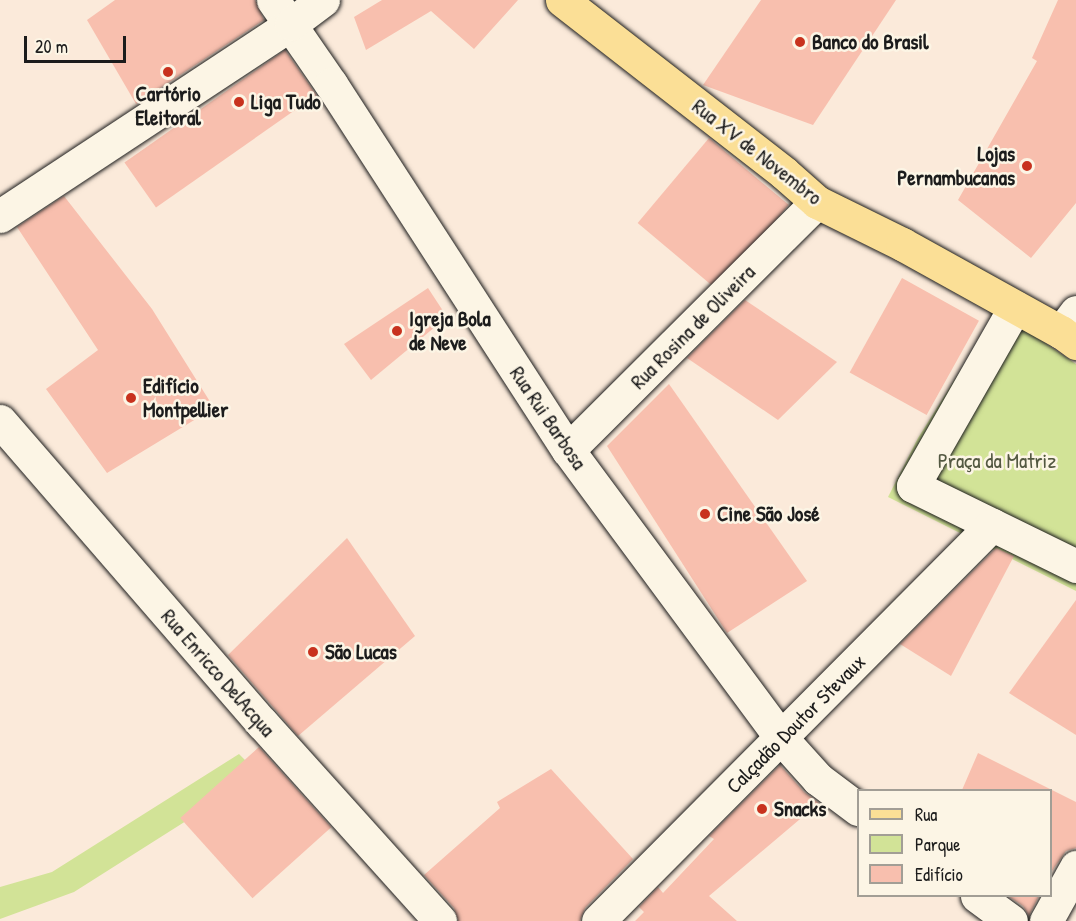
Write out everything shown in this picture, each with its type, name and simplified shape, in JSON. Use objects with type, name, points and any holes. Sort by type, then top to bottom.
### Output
[{"type":"main road","name":"Rua XV de Novembro","points":[[562,0],[784,173],[817,202],[902,244],[1015,307],[1071,329]]},
{"type":"street","points":[[0,216],[282,12],[323,0]]},
{"type":"street","name":"Rua Rui Barbosa","points":[[282,12],[568,450],[782,739],[818,780],[857,808]]},
{"type":"street","name":"Rua Rosina de Oliveira","points":[[568,450],[817,202]]},
{"type":"street","points":[[1015,307],[914,486],[1076,566]]},
{"type":"street","name":"Rua Enricco DelAcqua","points":[[0,421],[262,723],[440,921]]},
{"type":"street","name":"Calçadão Doutor Stevaux","points":[[598,921],[782,739],[992,525]]},
{"type":"street","points":[[1046,921],[1076,867]]},
{"type":"street","points":[[978,897],[1011,921]]},
{"type":"green space","name":"Praça da Matriz","points":[[998,311],[1076,364],[1076,591],[888,497],[918,438]]},
{"type":"green space","points":[[239,754],[251,766],[186,821],[74,892],[0,919],[0,887],[52,872]]},
{"type":"building","name":"Cartório Eleitoral","points":[[115,0],[255,0],[264,20],[136,104],[87,20]]},
{"type":"building","points":[[382,0],[518,0],[474,49],[431,11],[366,50],[354,17]]},
{"type":"building","name":"Banco do Brasil","points":[[761,0],[896,0],[813,125],[703,85]]},
{"type":"building","name":"Lojas Pernambucanas","points":[[1058,0],[1076,0],[1076,203],[1031,258],[958,200],[1037,61],[1032,58]]},
{"type":"building","name":"Liga Tudo","points":[[285,50],[317,95],[156,207],[124,162]]},
{"type":"building","points":[[709,138],[789,205],[717,290],[638,223]]},
{"type":"building","name":"Edifício Montpellier","points":[[64,196],[152,309],[214,408],[107,473],[46,389],[98,350],[17,227]]},
{"type":"building","points":[[902,278],[979,321],[927,415],[850,372]]},
{"type":"building","name":"Igreja Bola de Neve","points":[[428,288],[447,317],[371,380],[344,344]]},
{"type":"building","points":[[745,300],[837,362],[778,420],[687,358]]},
{"type":"building","name":"Cine São José","points":[[669,384],[807,581],[727,633],[607,446]]},
{"type":"building","name":"São Lucas","points":[[347,538],[415,636],[298,736],[228,655]]},
{"type":"building","points":[[996,548],[1014,556],[951,676],[900,644]]},
{"type":"building","points":[[1076,600],[1076,735],[1009,693]]},
{"type":"building","points":[[259,747],[331,827],[252,898],[180,818]]},
{"type":"building","points":[[978,753],[1050,789],[962,789]]},
{"type":"building","points":[[780,765],[804,792],[819,803],[709,896],[737,921],[635,921],[644,912],[639,907],[658,887],[663,893],[714,839],[709,836]]},
{"type":"building","points":[[551,769],[633,859],[585,908],[580,921],[458,921],[454,908],[424,875],[500,808],[497,802]]},
{"type":"building","points":[[1052,790],[1076,802],[1076,848],[1066,851],[1052,871]]},
{"type":"building","points":[[1010,897],[1038,897],[1029,916],[1023,906]]},
{"type":"place","name":"Banco do Brasil","points":[[800,42]]},
{"type":"place","name":"Cartório Eleitoral","points":[[168,72]]},
{"type":"place","name":"Liga Tudo","points":[[239,102]]},
{"type":"place","name":"Lojas Pernambucanas","points":[[1027,166]]},
{"type":"place","name":"Igreja Bola de Neve","points":[[397,331]]},
{"type":"place","name":"Edifício Montpellier","points":[[131,398]]},
{"type":"place","name":"Cine São José","points":[[705,514]]},
{"type":"place","name":"São Lucas","points":[[313,652]]},
{"type":"place","name":"Snacks","points":[[762,809]]}]
